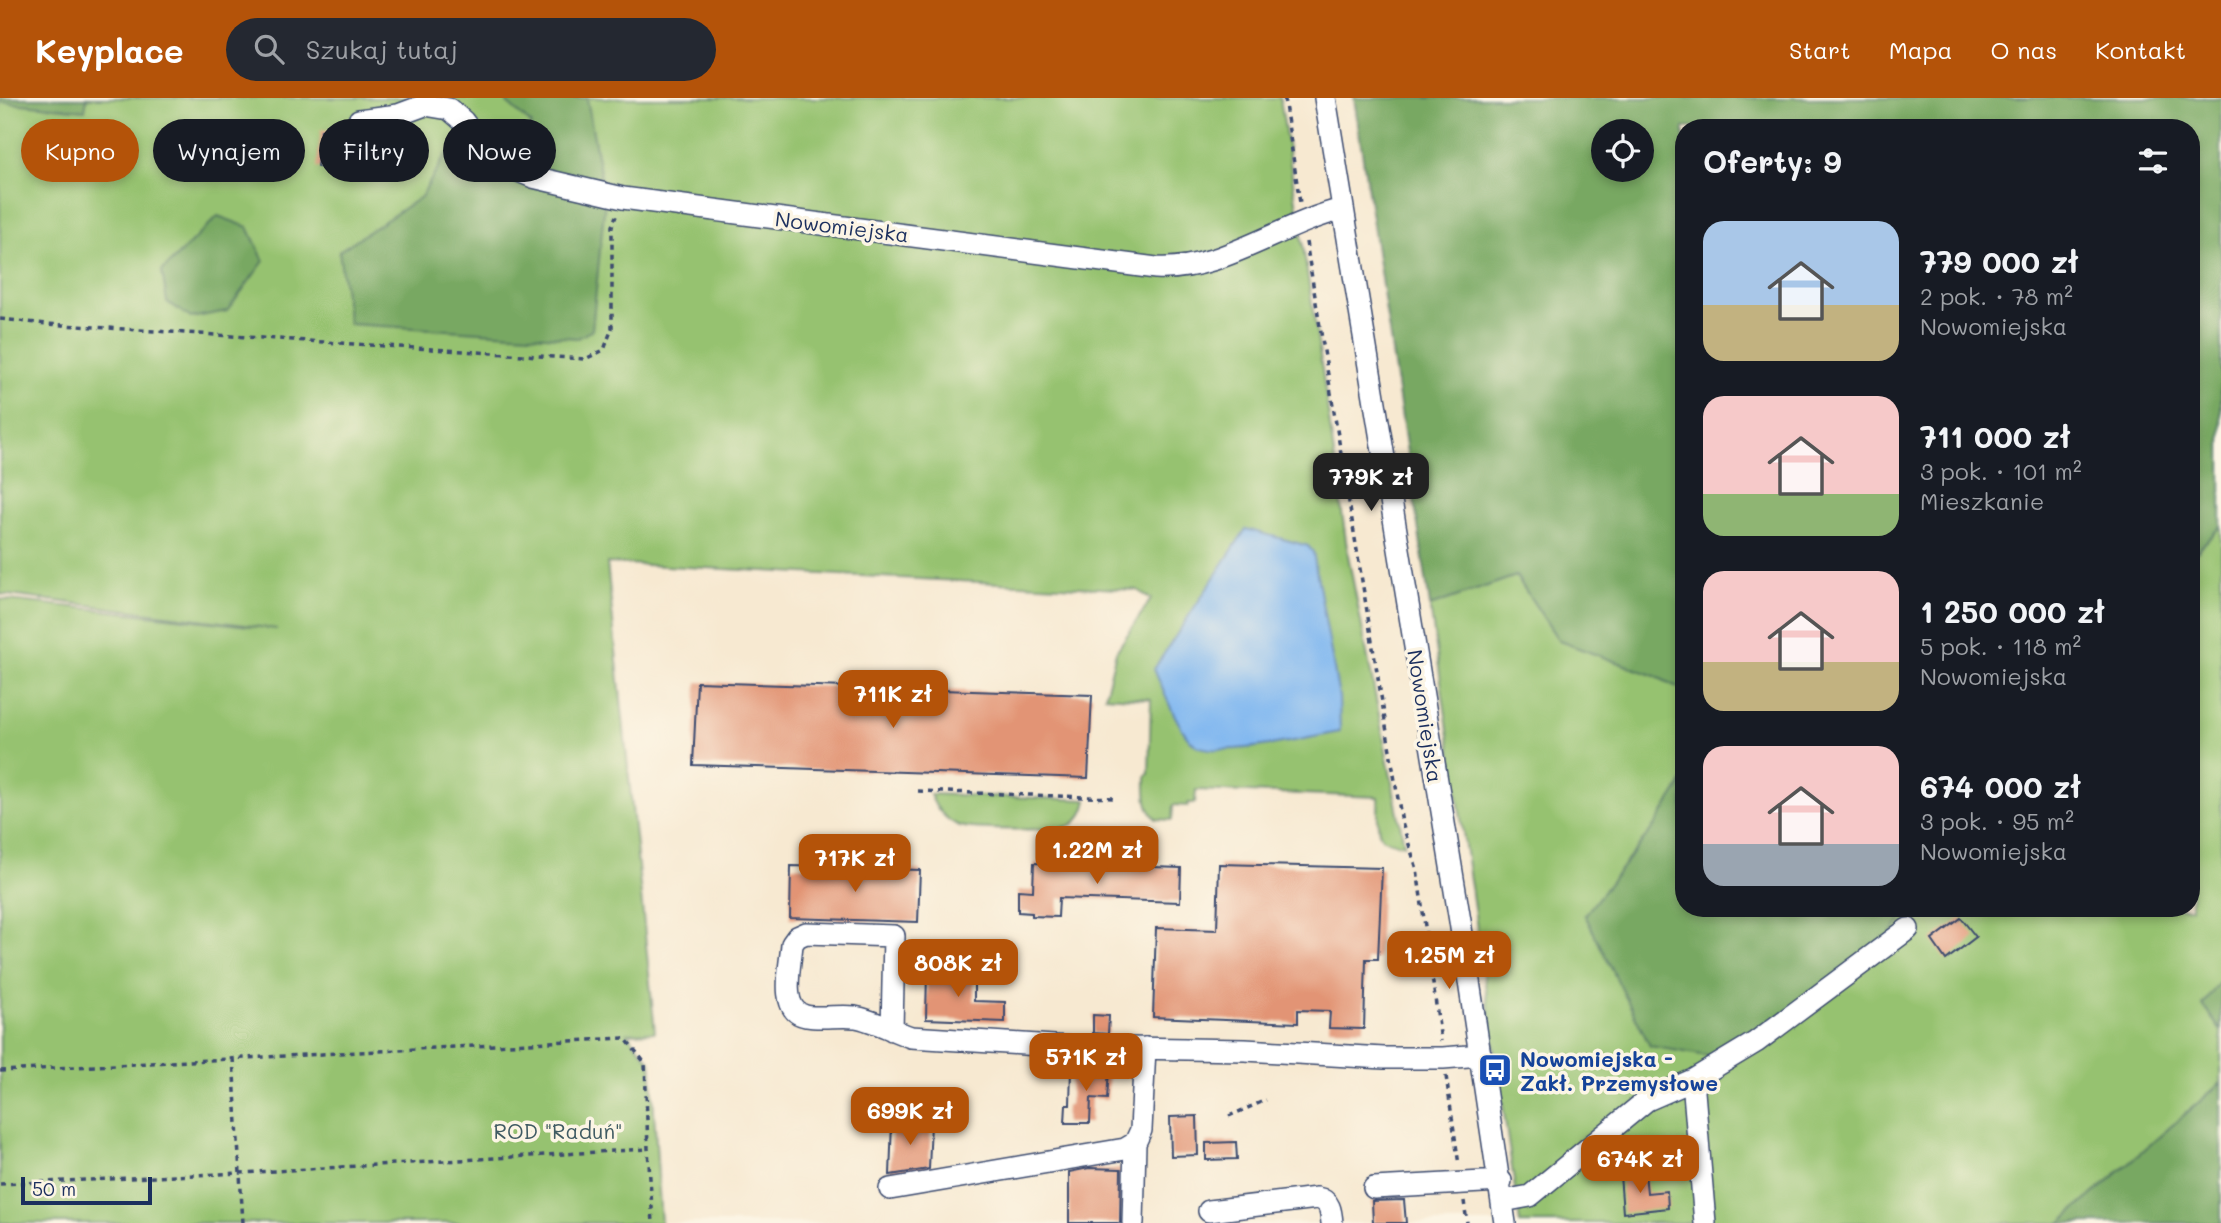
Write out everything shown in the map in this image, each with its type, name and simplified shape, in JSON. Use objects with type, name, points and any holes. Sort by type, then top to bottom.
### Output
[{"type":"street","name":"Nowomiejska","points":[[1325,98],[1481,1055],[1505,1223]]},
{"type":"street","name":"Nowomiejska","points":[[367,119],[398,115],[425,105],[449,109],[463,121],[480,144],[506,166],[533,177],[623,198],[1173,269],[1217,259],[1303,221],[1343,209]]},
{"type":"street","points":[[1374,1188],[1462,1183],[1530,1196],[1647,1100],[1693,1080],[1756,1042],[1908,929]]},
{"type":"street","points":[[892,1030],[894,936],[806,933],[797,937],[792,944],[788,995],[792,1007],[803,1016],[856,1017],[911,1037],[1070,1047],[1245,1050],[1384,1058],[1481,1055]]},
{"type":"street","points":[[1133,1223],[1135,1143],[1140,1130],[1145,1048]]},
{"type":"street","points":[[1693,1080],[1705,1223]]},
{"type":"street","points":[[890,1189],[1125,1149],[1135,1143]]},
{"type":"street","points":[[1209,1211],[1317,1198],[1323,1199],[1329,1206],[1332,1223]]},
{"type":"path","points":[[1284,98],[1402,823],[1417,869],[1467,1223]]},
{"type":"path","points":[[0,319],[585,359],[604,350],[612,328],[612,226],[623,198]]},
{"type":"path","points":[[918,791],[1114,798]]},
{"type":"path","points":[[0,1071],[625,1038],[645,1063],[653,1223]]},
{"type":"path","points":[[233,1058],[243,1223]]},
{"type":"path","points":[[1229,1116],[1266,1100]]},
{"type":"path","points":[[0,1184],[648,1149]]},
{"type":"green space","name":"ROD \"Raduń\"","points":[[0,98],[1280,98],[1348,555],[1404,844],[1393,843],[1381,836],[1378,797],[1196,790],[1195,803],[1188,803],[1188,806],[1173,805],[1172,820],[1156,819],[1149,809],[1146,793],[1151,699],[1105,696],[1116,652],[1151,599],[1137,590],[607,563],[655,1032],[627,1033],[651,1062],[661,1223],[0,1223],[0,599],[277,629],[0,594]]},
{"type":"green space","points":[[0,98],[87,98],[85,110],[0,102]]},
{"type":"green space","points":[[507,98],[587,98],[605,201],[592,330],[578,338],[349,324],[339,251],[421,197],[443,159],[443,182],[556,182],[556,119],[525,119],[507,103]]},
{"type":"green space","points":[[1354,98],[2221,98],[2221,526],[2200,548],[2200,119],[1675,119],[1675,686],[1559,641],[1516,576],[1430,606]]},
{"type":"green space","points":[[218,216],[248,227],[264,261],[227,311],[191,318],[167,302],[162,271]]},
{"type":"green space","points":[[2221,526],[2221,980],[2203,1005],[2221,1031],[2221,1083],[2060,1223],[1520,1223],[1430,606],[1516,576],[1559,641],[1675,686],[1675,794],[1656,824],[1585,915],[1877,952],[1904,917],[2200,917],[2200,548]]},
{"type":"green space","points":[[930,794],[1087,800],[1081,815],[1069,826],[1049,829],[997,829],[955,824],[942,813]]},
{"type":"green space","points":[[1675,794],[1675,917],[1904,917],[1877,952],[1718,1058],[1650,1046],[1585,915],[1656,824]]},
{"type":"green space","points":[[2221,980],[2221,1031],[2203,1005]]},
{"type":"green space","points":[[2221,1083],[2221,1223],[2060,1223]]},
{"type":"water","points":[[1246,529],[1308,546],[1313,552],[1339,697],[1340,732],[1266,746],[1208,749],[1190,740],[1167,698],[1154,669]]},
{"type":"building","points":[[697,682],[1092,695],[1088,778],[693,765]]},
{"type":"building","points":[[1034,863],[1181,868],[1180,902],[1059,898],[1058,917],[1032,916],[1032,913],[1018,912],[1018,890],[1033,891]]},
{"type":"building","points":[[1219,864],[1382,868],[1378,959],[1366,959],[1364,1029],[1329,1028],[1330,1011],[1298,1010],[1298,1023],[1153,1017],[1156,928],[1217,930]]},
{"type":"building","points":[[791,866],[920,870],[918,922],[790,918]]},
{"type":"building","points":[[1961,918],[1976,937],[1946,960],[1932,940]]},
{"type":"building","points":[[927,970],[970,971],[974,978],[974,1001],[1005,1002],[1005,1022],[926,1019]]},
{"type":"building","points":[[1093,1015],[1109,1016],[1108,1034],[1093,1033]]},
{"type":"building","points":[[1071,1068],[1109,1069],[1107,1099],[1091,1098],[1090,1123],[1065,1123],[1066,1105],[1070,1105]]},
{"type":"building","points":[[1197,1116],[1198,1155],[1171,1156],[1170,1117]]},
{"type":"building","points":[[892,1122],[931,1123],[929,1169],[890,1175]]},
{"type":"building","points":[[1236,1142],[1237,1159],[1206,1160],[1206,1143]]},
{"type":"building","points":[[1089,1168],[1121,1169],[1120,1223],[1069,1223],[1069,1172]]},
{"type":"building","points":[[1645,1173],[1647,1193],[1667,1191],[1668,1208],[1623,1213],[1620,1175]]},
{"type":"building","points":[[1404,1200],[1406,1223],[1373,1223],[1372,1201]]},
{"type":"place","name":"Nowomiejska - Zakł. Przemysłowe","points":[[1495,1070]]}]
